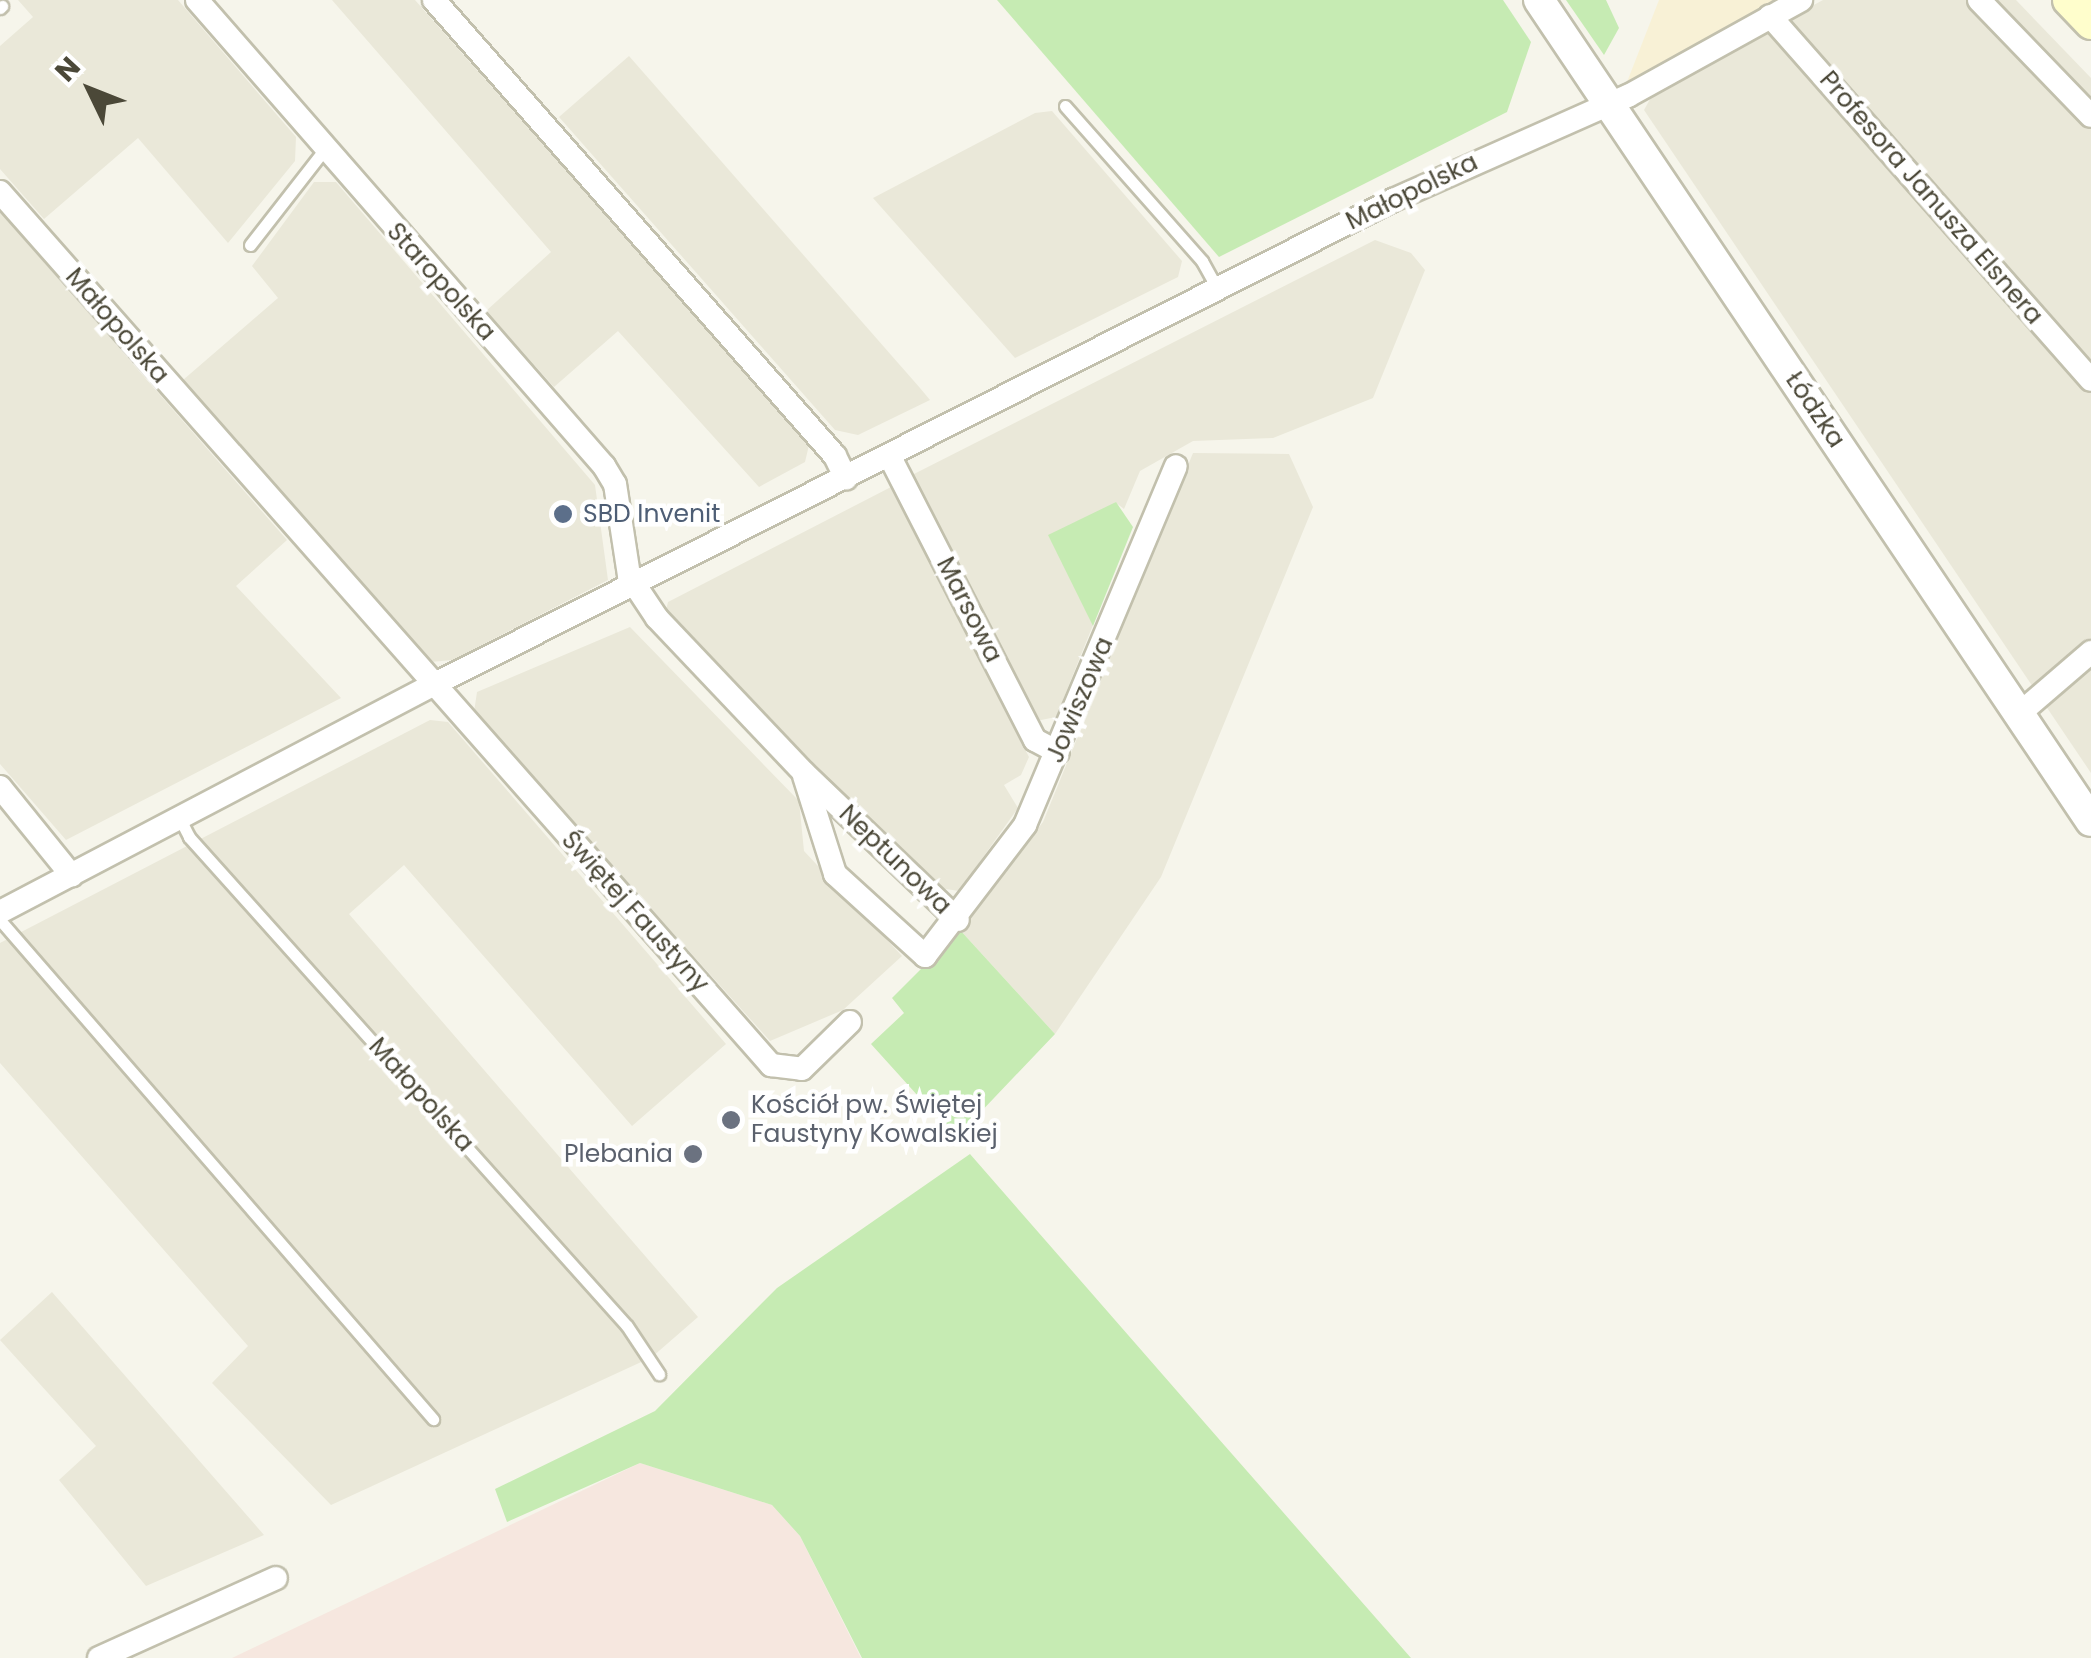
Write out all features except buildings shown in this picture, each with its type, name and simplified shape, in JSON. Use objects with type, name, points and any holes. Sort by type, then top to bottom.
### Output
[{"type":"main road","points":[[2069,0],[2091,23]]},
{"type":"street","name":"Staropolska","points":[[197,0],[324,150],[604,466],[615,484],[634,587]]},
{"type":"street","points":[[434,0],[834,456],[846,479]]},
{"type":"street","name":"Łódzka","points":[[1539,0],[2091,821]]},
{"type":"street","name":"Małopolska","points":[[0,912],[432,685],[634,587],[1409,192],[1609,104],[1801,0]]},
{"type":"street","points":[[1979,0],[2091,116]]},
{"type":"street","name":"Profesora Janusza Elsnera","points":[[1770,16],[2091,380]]},
{"type":"street","name":"Małopolska","points":[[0,192],[432,685]]},
{"type":"street","name":"Marsowa","points":[[890,457],[1035,740],[1058,752]]},
{"type":"street","name":"Jowiszowa","points":[[958,920],[1025,825],[1176,466]]},
{"type":"street","name":"Neptunowa","points":[[634,587],[803,772],[958,920],[934,950],[918,956],[834,874],[803,772]]},
{"type":"street","points":[[2019,714],[2091,652]]},
{"type":"street","name":"Świętej Faustyny","points":[[432,685],[771,1065],[802,1068],[850,1022]]},
{"type":"street","points":[[0,787],[72,876]]},
{"type":"street","points":[[99,1658],[276,1578]]},
{"type":"lane","points":[[1065,106],[1202,261],[1218,290]]},
{"type":"lane","points":[[250,246],[324,150]]},
{"type":"lane","name":"Małopolska","points":[[180,819],[189,837],[627,1326],[658,1374]]},
{"type":"lane","points":[[0,920],[433,1419]]},
{"type":"shaded area","points":[[18,0],[178,0],[296,137],[295,161],[228,243],[138,138],[44,219],[0,169],[0,46],[33,17]]},
{"type":"shaded area","points":[[332,0],[415,0],[809,445],[805,462],[759,487],[618,331],[554,387],[486,311],[551,252]]},
{"type":"shaded area","points":[[1659,0],[1779,0],[1627,82]]},
{"type":"shaded area","points":[[1823,0],[2016,0],[2091,78],[2091,773],[1644,110],[1654,92]]},
{"type":"shaded area","points":[[629,56],[930,400],[858,435],[835,430],[559,117]]},
{"type":"shaded area","points":[[1052,111],[1182,261],[1178,277],[1015,358],[873,198],[1035,113]]},
{"type":"shaded area","points":[[314,182],[336,182],[595,485],[608,580],[453,660],[430,662],[183,380],[278,298],[252,266]]},
{"type":"shaded area","points":[[0,212],[287,540],[236,586],[341,698],[66,840],[0,764]]},
{"type":"shaded area","points":[[1375,240],[1411,253],[1425,270],[1373,398],[1273,438],[1193,441],[1140,471],[1124,509],[1115,502],[1093,625],[1056,717],[1036,721],[912,475]]},
{"type":"shaded area","points":[[1193,453],[1289,454],[1313,507],[1161,877],[1055,1034],[960,930],[1043,822]]},
{"type":"shaded area","points":[[891,487],[1029,757],[1021,775],[1004,785],[1018,808],[959,891],[933,887],[666,610],[668,602]]},
{"type":"shaded area","points":[[630,627],[799,801],[804,851],[902,956],[843,1010],[770,1041],[474,712],[477,692]]},
{"type":"shaded area","points":[[430,720],[448,722],[726,1044],[632,1126],[404,865],[349,914],[698,1317],[652,1357],[331,1505],[212,1383],[248,1346],[0,1063],[0,943]]},
{"type":"shaded area","points":[[52,1292],[264,1535],[146,1586],[59,1480],[96,1446],[0,1340]]},
{"type":"shaded area","points":[[640,1463],[772,1505],[800,1536],[861,1658],[232,1658]]},
{"type":"green space","points":[[997,0],[1503,0],[1531,42],[1507,112],[1219,257]]},
{"type":"green space","points":[[1566,0],[1606,0],[1619,28],[1604,55]]},
{"type":"green space","points":[[1116,502],[1133,527],[1093,626],[1048,535]]},
{"type":"green space","points":[[960,930],[1055,1034],[956,1138],[871,1044],[904,1013],[892,998]]},
{"type":"green space","points":[[970,1154],[1411,1658],[862,1658],[800,1536],[772,1505],[640,1463],[507,1522],[495,1489],[655,1411],[777,1288]]},
{"type":"place","name":"SBD Invenit","points":[[563,514]]},
{"type":"place","name":"Kościół pw. Świętej Faustyny Kowalskiej","points":[[731,1120]]},
{"type":"place","name":"Plebania","points":[[693,1154]]}]
